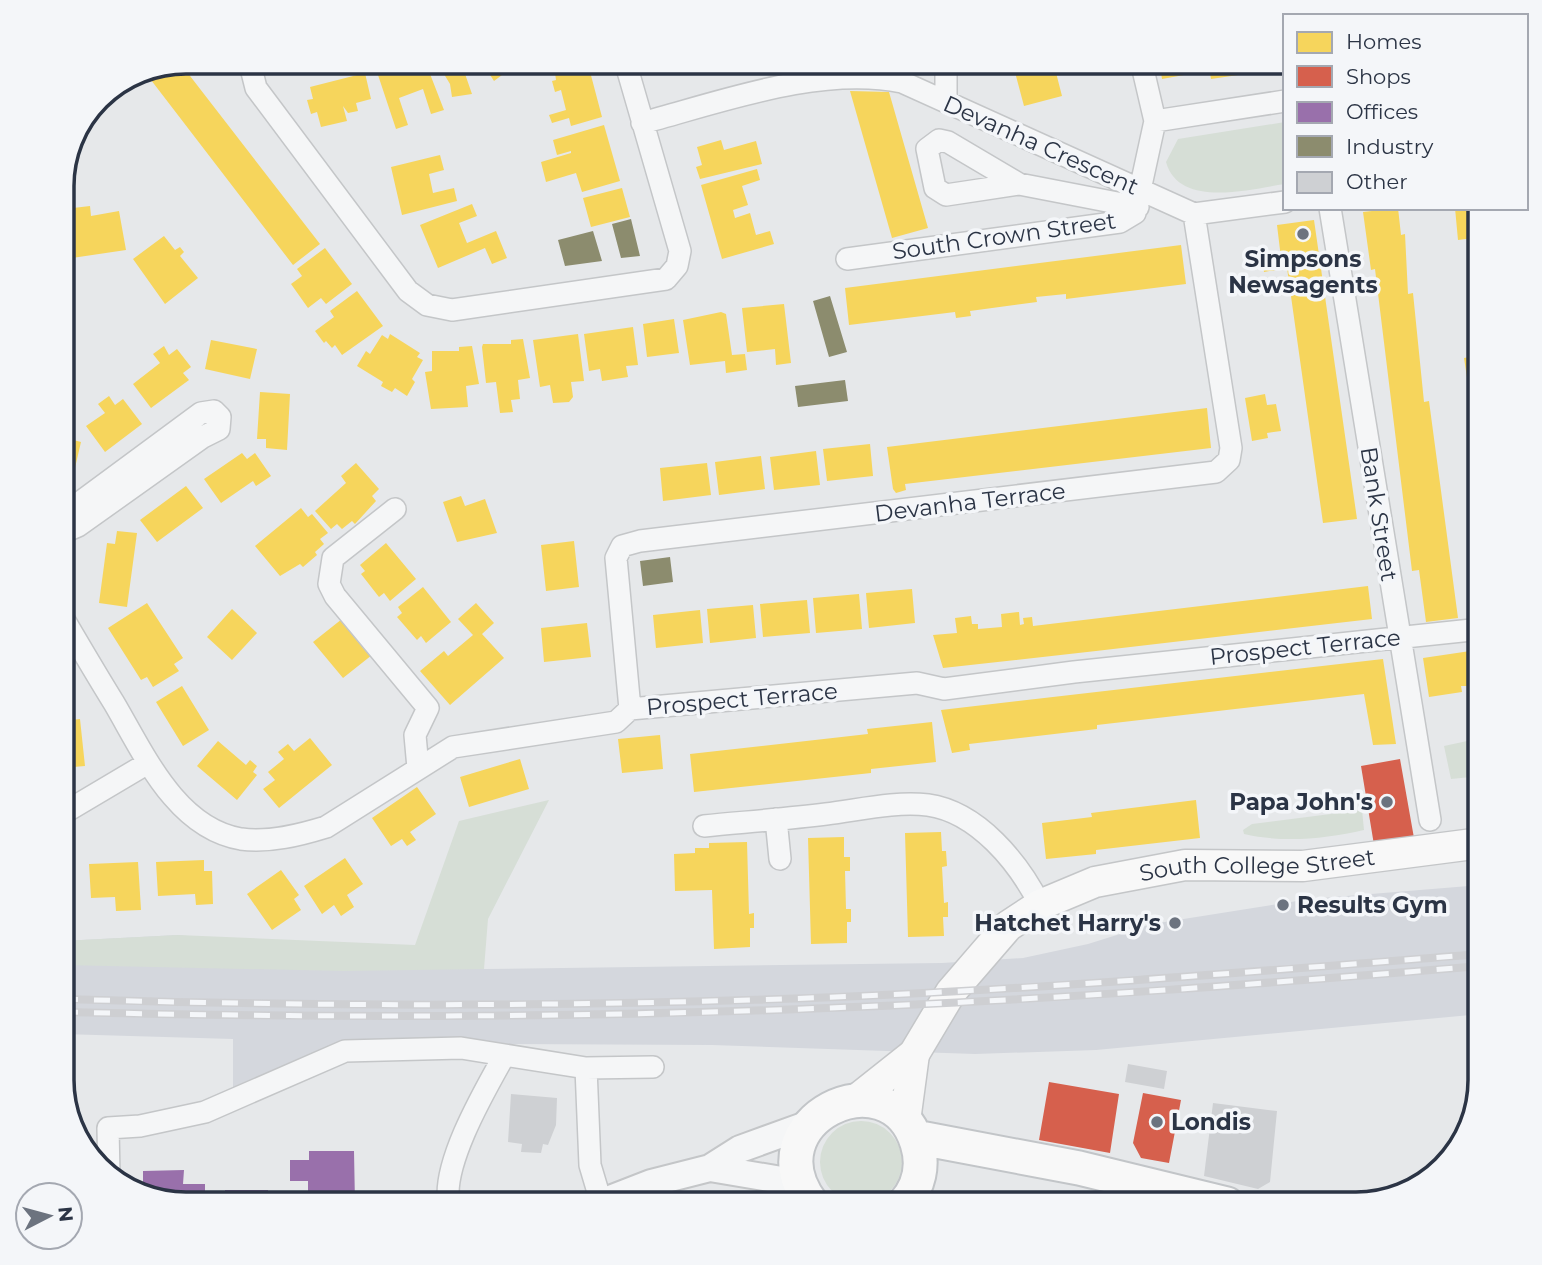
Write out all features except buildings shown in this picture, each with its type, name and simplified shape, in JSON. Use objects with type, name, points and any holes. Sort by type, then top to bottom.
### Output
[{"type":"main road","name":"South College Street","points":[[856,1100],[914,1054],[951,992],[991,943],[1040,905],[1095,882],[1185,865],[1303,866],[1468,845]]},
{"type":"main road","name":"South College Street","points":[[910,1129],[914,1054]]},
{"type":"main road","points":[[804,1192],[796,1163],[799,1142],[809,1124],[830,1107],[856,1100],[874,1102],[891,1109],[910,1129],[920,1168],[917,1183],[911,1192]]},
{"type":"main road","points":[[910,1129],[1178,1192]]},
{"type":"street","points":[[251,74],[256,88],[408,291],[427,305],[452,310],[666,279],[677,266],[680,251],[629,74]]},
{"type":"street","points":[[946,74],[946,102]]},
{"type":"street","points":[[1019,184],[1139,198],[1155,121],[1144,74]]},
{"type":"street","name":"Devanha Crescent","points":[[642,123],[767,89],[859,78],[902,82],[1139,198],[1194,214]]},
{"type":"street","points":[[1155,121],[1283,101]]},
{"type":"street","name":"South Crown Street","points":[[847,258],[1120,222],[1135,213],[1139,198]]},
{"type":"street","points":[[1194,214],[1283,202]]},
{"type":"street","name":"Bank Street","points":[[1330,210],[1430,820]]},
{"type":"street","name":"Devanha Terrace","points":[[630,709],[616,558],[622,546],[639,541],[1216,472],[1223,467],[1231,448],[1194,214]]},
{"type":"street","points":[[74,507],[201,414],[214,411],[220,417],[219,429],[203,437],[74,528]]},
{"type":"street","points":[[395,509],[333,558],[329,584],[335,596],[428,708],[415,735],[418,768]]},
{"type":"street","name":"Prospect Terrace","points":[[74,637],[148,763],[176,800],[207,827],[241,839],[259,839],[326,827],[373,800],[453,747],[616,722],[630,709],[917,683],[944,689],[1468,630]]},
{"type":"street","points":[[74,806],[148,763]]},
{"type":"street","points":[[704,826],[889,806],[938,808],[960,816],[995,843],[1027,878],[1040,905]]},
{"type":"street","points":[[776,819],[780,859]]},
{"type":"street","points":[[109,1160],[108,1128],[140,1126],[205,1112],[345,1051],[461,1048],[586,1068],[653,1067]]},
{"type":"street","points":[[450,1192],[453,1168],[468,1124],[504,1056]]},
{"type":"street","points":[[586,1068],[590,1165],[596,1192]]},
{"type":"street","points":[[627,1192],[650,1183],[710,1168],[740,1149],[809,1124]]},
{"type":"street","points":[[710,1168],[791,1192]]},
{"type":"shaded area","points":[[1283,122],[1283,184],[1235,192],[1200,191],[1185,186],[1173,177],[1166,162],[1178,139]]},
{"type":"shaded area","points":[[1468,741],[1468,777],[1451,779],[1444,746]]},
{"type":"shaded area","points":[[549,800],[488,919],[484,969],[344,971],[74,965],[74,940],[178,935],[415,945],[459,821]]},
{"type":"shaded area","points":[[1362,810],[1364,830],[1334,836],[1274,838],[1244,834],[1243,830],[1252,824]]},
{"type":"shaded area","points":[[1468,886],[1468,1015],[1096,1050],[975,1054],[712,1045],[342,1043],[233,1092],[233,1039],[74,1034],[74,940],[178,935],[485,969],[942,963],[1023,958],[1088,944],[1152,924],[1310,899]]},
{"type":"shaded area","points":[[861,1121],[877,1124],[895,1139],[901,1154],[899,1178],[889,1192],[833,1192],[823,1178],[820,1162],[823,1146],[832,1133],[845,1124]]},
{"type":"railway","points":[[74,999],[462,1005],[761,1000],[1016,988],[1468,955]]},
{"type":"railway","points":[[74,1012],[458,1016],[755,1011],[1089,995],[1468,967]]},
{"type":"place","name":"Simpsons Newsagents","points":[[1303,234]]},
{"type":"place","name":"Papa John's","points":[[1387,802]]},
{"type":"place","name":"Results Gym","points":[[1283,905]]},
{"type":"place","name":"Hatchet Harry's","points":[[1175,923]]},
{"type":"place","name":"Londis","points":[[1157,1122]]}]
